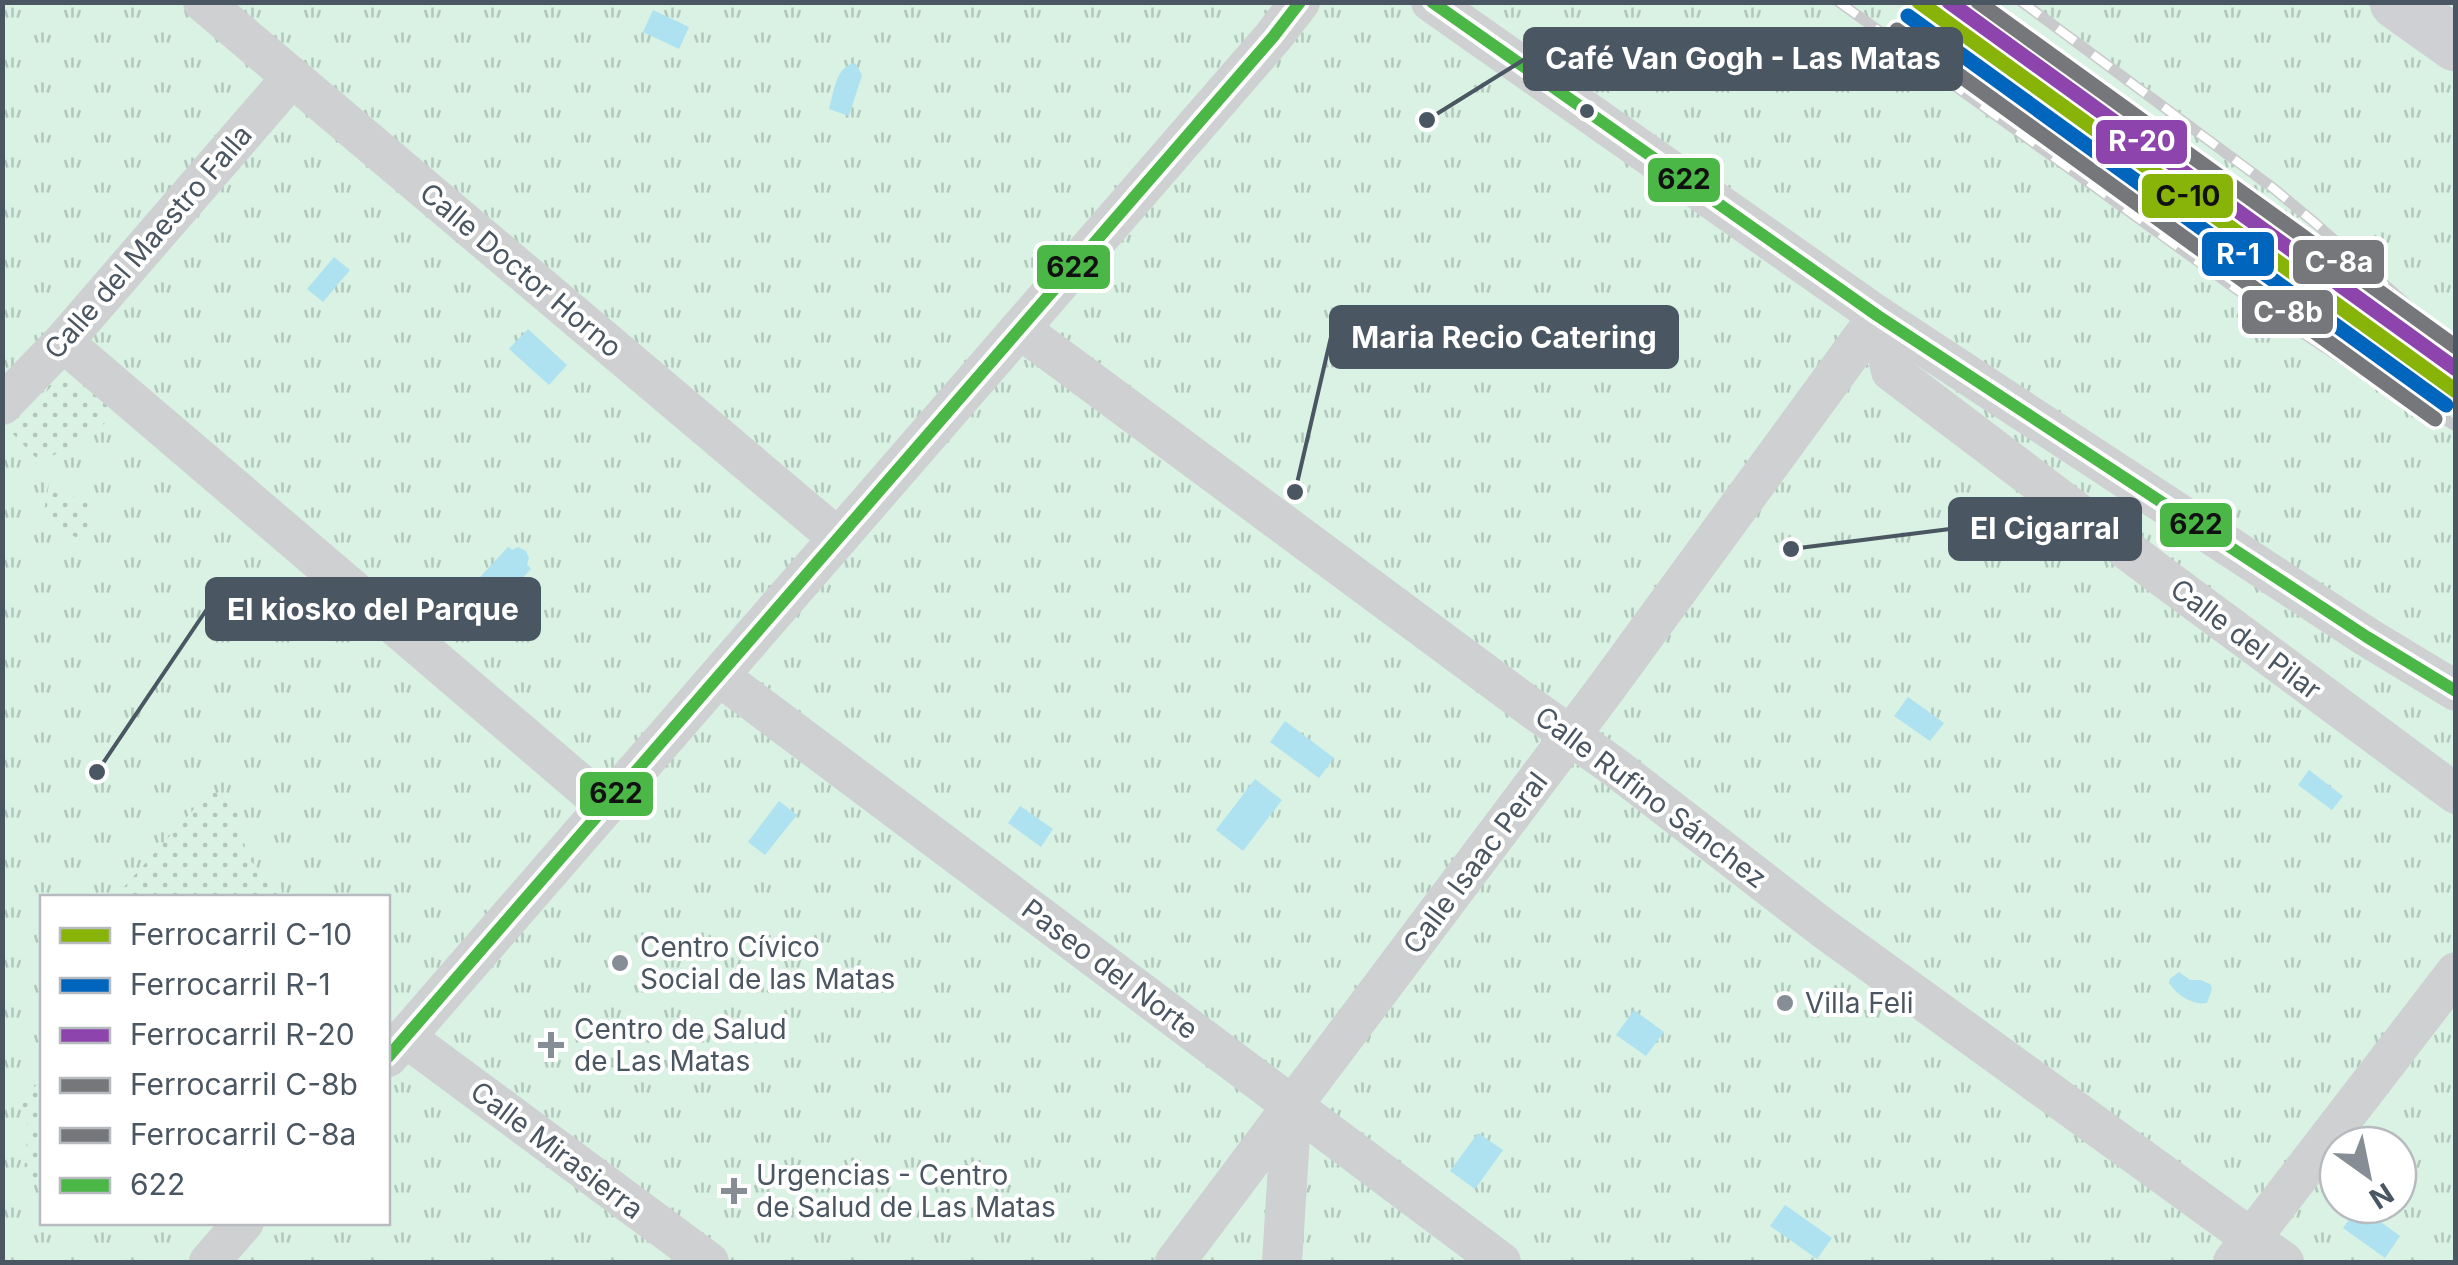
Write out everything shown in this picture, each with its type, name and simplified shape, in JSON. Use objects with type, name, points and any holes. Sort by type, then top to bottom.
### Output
[{"type":"street","name":"Calle Doctor Horno","points":[[203,2],[838,538]]},
{"type":"street","points":[[396,1047],[1300,2]]},
{"type":"street","points":[[1431,2],[1878,316],[2367,637],[2456,691]]},
{"type":"street","points":[[2397,2],[2456,44]]},
{"type":"street","name":"Calle del Maestro Falla","points":[[2,406],[63,342],[292,77]]},
{"type":"street","name":"Calle Isaac Peral","points":[[1175,1262],[1571,736],[1878,316]]},
{"type":"street","name":"Calle del Pilar","points":[[1878,316],[1891,371],[2456,794]]},
{"type":"street","name":"Calle Rufino Sánchez","points":[[1020,329],[1571,736],[2242,1250],[2284,1262]]},
{"type":"street","points":[[63,342],[606,806]]},
{"type":"street","name":"Paseo del Norte","points":[[719,676],[1502,1262]]},
{"type":"street","points":[[2242,1250],[2456,972]]},
{"type":"street","name":"Calle Mirasierra","points":[[396,1047],[708,1262]]},
{"type":"street","points":[[1282,1262],[1292,1104]]},
{"type":"street","points":[[209,1262],[241,1225]]},
{"type":"green space","points":[[2,3],[2455,3],[2455,1262],[3,1262]]},
{"type":"green space","points":[[69,376],[83,382],[115,410],[104,424],[41,463],[11,432],[57,380]]},
{"type":"green space","points":[[49,484],[94,507],[86,542],[42,521]]},
{"type":"green space","points":[[212,789],[239,815],[247,858],[282,890],[281,895],[117,895]]},
{"type":"green space","points":[[40,1086],[40,1182],[24,1173],[28,1128],[20,1098]]},
{"type":"water","points":[[653,10],[689,27],[679,49],[643,32]]},
{"type":"water","points":[[855,63],[862,75],[849,116],[829,109],[840,74]]},
{"type":"water","points":[[334,257],[350,270],[323,302],[307,289]]},
{"type":"water","points":[[528,329],[567,365],[549,385],[509,349]]},
{"type":"water","points":[[508,547],[526,551],[531,569],[491,612],[468,590]]},
{"type":"water","points":[[1908,697],[1944,723],[1930,741],[1894,716]]},
{"type":"water","points":[[1285,721],[1334,758],[1319,778],[1270,742]]},
{"type":"water","points":[[2309,770],[2343,796],[2332,810],[2298,785]]},
{"type":"water","points":[[1255,779],[1282,800],[1243,851],[1216,830]]},
{"type":"water","points":[[779,801],[797,815],[765,855],[748,842]]},
{"type":"water","points":[[1020,806],[1053,829],[1041,847],[1008,823]]},
{"type":"water","points":[[2179,972],[2190,980],[2210,984],[2207,1003],[2191,1001],[2172,987],[2170,979]]},
{"type":"water","points":[[1634,1010],[1664,1032],[1646,1056],[1616,1035]]},
{"type":"water","points":[[1478,1133],[1503,1150],[1475,1189],[1450,1171]]},
{"type":"water","points":[[1785,1205],[1832,1238],[1817,1259],[1770,1226]]},
{"type":"water","points":[[2385,1225],[2400,1236],[2385,1258],[2343,1228]]},
{"type":"railway","points":[[1839,2],[2246,296],[2353,366],[2456,426]]},
{"type":"railway","points":[[2022,2],[2273,188],[2456,348]]},
{"type":"rail line","name":"C-10","points":[[1919,2],[2456,391]]},
{"type":"rail line","name":"R-20","points":[[1949,2],[2456,369]]},
{"type":"rail line","name":"C-8a","points":[[1978,2],[2456,347]]},
{"type":"rail line","name":"R-1","points":[[1908,16],[2446,405]]},
{"type":"rail line","name":"C-8b","points":[[1897,30],[2435,419]]},
{"type":"transit line","name":"622","points":[[390,1055],[1300,2]]},
{"type":"transit line","name":"622","points":[[1432,2],[1878,316],[2367,637],[2456,691]]},
{"type":"place","name":"Café Van Gogh - Las Matas","points":[[1427,120]]},
{"type":"place","name":"Maria Recio Catering","points":[[1295,492]]},
{"type":"place","name":"El Cigarral","points":[[1791,549]]},
{"type":"place","name":"El kiosko del Parque","points":[[97,772]]},
{"type":"place","name":"Centro Cívico Social de las Matas","points":[[620,963]]},
{"type":"place","name":"Villa Feli","points":[[1785,1003]]},
{"type":"place","name":"Centro de Salud de Las Matas","points":[[551,1045]]},
{"type":"place","name":"Urgencias - Centro de Salud de Las Matas","points":[[734,1191]]}]
